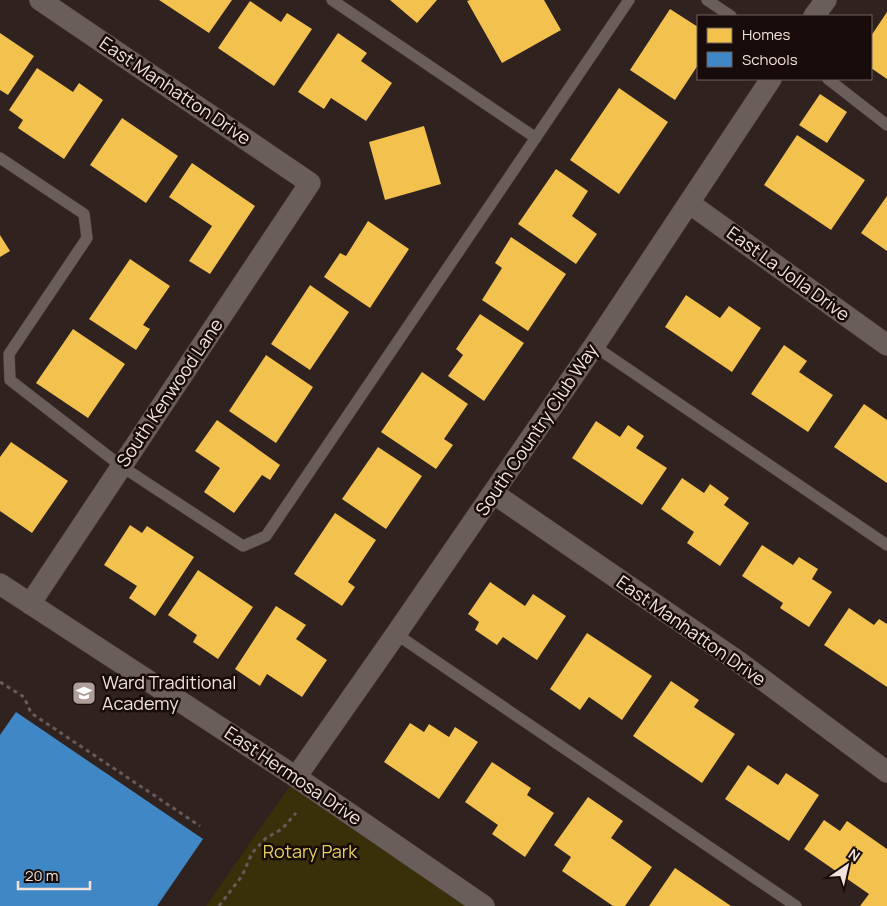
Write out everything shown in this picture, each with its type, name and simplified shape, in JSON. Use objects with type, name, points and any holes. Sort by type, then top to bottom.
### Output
[{"type":"street","name":"East Manhatton Drive","points":[[40,0],[310,182]]},
{"type":"street","points":[[815,15],[826,0]]},
{"type":"street","name":"South Country Club Way","points":[[296,776],[594,346],[771,80]]},
{"type":"street","name":"South Kenwood Lane","points":[[30,604],[310,182]]},
{"type":"street","name":"East La Jolla Drive","points":[[690,203],[887,344]]},
{"type":"street","name":"East Manhatton Drive","points":[[493,493],[739,662],[887,772]]},
{"type":"street","name":"East Hermosa Drive","points":[[0,584],[296,776],[484,906]]},
{"type":"lane","points":[[332,0],[536,138]]},
{"type":"lane","points":[[0,158],[84,214],[87,238],[9,354],[10,380],[121,466],[243,546],[266,536],[629,0]]},
{"type":"lane","points":[[707,0],[730,15]]},
{"type":"lane","points":[[829,80],[887,125]]},
{"type":"lane","points":[[594,346],[887,545]]},
{"type":"lane","points":[[396,634],[796,906]]},
{"type":"path","points":[[0,682],[24,697],[32,713],[200,826]]},
{"type":"path","points":[[219,906],[242,876],[252,852],[266,838],[282,829],[296,813]]},
{"type":"green space","name":"Rotary Park","points":[[296,777],[484,906],[206,906]]},
{"type":"building: Homes","points":[[159,0],[232,0],[209,33]]},
{"type":"building: Homes","points":[[390,0],[437,0],[417,23]]},
{"type":"building: Homes","points":[[544,0],[561,30],[502,63],[467,1]]},
{"type":"building: Homes","points":[[250,1],[281,22],[287,13],[312,29],[274,86],[218,48]]},
{"type":"building: Homes","points":[[670,9],[697,26],[697,67],[675,100],[630,70]]},
{"type":"building: Homes","points":[[887,12],[887,79],[872,69],[872,34]]},
{"type":"building: Homes","points":[[0,33],[34,56],[8,95],[0,90]]},
{"type":"building: Homes","points":[[338,33],[367,53],[361,61],[392,83],[366,121],[331,98],[324,109],[298,92]]},
{"type":"building: Homes","points":[[37,68],[73,92],[79,83],[103,100],[64,159],[18,128],[23,120],[9,110]]},
{"type":"building: Homes","points":[[619,88],[668,122],[619,194],[570,160]]},
{"type":"building: Homes","points":[[820,94],[847,112],[827,143],[799,125]]},
{"type":"building: Homes","points":[[122,118],[178,156],[146,203],[90,165]]},
{"type":"building: Homes","points":[[424,126],[441,184],[385,200],[369,142]]},
{"type":"building: Homes","points":[[797,135],[865,180],[831,230],[764,185]]},
{"type":"building: Homes","points":[[192,163],[255,206],[210,274],[189,261],[212,226],[169,197]]},
{"type":"building: Homes","points":[[556,169],[588,191],[572,216],[597,234],[576,264],[518,224]]},
{"type":"building: Homes","points":[[887,196],[887,251],[861,233]]},
{"type":"building: Homes","points":[[368,221],[409,249],[370,308],[324,277],[340,253],[346,256]]},
{"type":"building: Homes","points":[[0,235],[10,251],[0,257]]},
{"type":"building: Homes","points":[[511,237],[566,274],[528,331],[482,300],[502,268],[495,263]]},
{"type":"building: Homes","points":[[130,259],[170,286],[143,325],[150,329],[136,350],[89,319]]},
{"type":"building: Homes","points":[[310,285],[349,312],[310,370],[271,344]]},
{"type":"building: Homes","points":[[686,295],[720,318],[729,306],[761,328],[732,372],[665,327]]},
{"type":"building: Homes","points":[[480,314],[524,343],[484,401],[448,376],[463,355],[456,349]]},
{"type":"building: Homes","points":[[73,329],[125,364],[88,418],[36,383]]},
{"type":"building: Homes","points":[[784,345],[807,361],[799,372],[833,395],[808,432],[751,394]]},
{"type":"building: Homes","points":[[266,355],[313,387],[276,443],[229,411]]},
{"type":"building: Homes","points":[[422,372],[468,404],[444,439],[453,445],[436,469],[381,432]]},
{"type":"building: Homes","points":[[864,404],[887,420],[887,483],[834,447]]},
{"type":"building: Homes","points":[[217,420],[280,465],[270,480],[262,475],[234,513],[204,492],[220,468],[195,451]]},
{"type":"building: Homes","points":[[596,421],[620,437],[628,425],[644,436],[636,448],[667,468],[642,505],[572,458]]},
{"type":"building: Homes","points":[[11,442],[68,481],[32,533],[0,511],[0,457]]},
{"type":"building: Homes","points":[[378,447],[422,476],[386,529],[342,499]]},
{"type":"building: Homes","points":[[682,478],[704,493],[710,484],[729,498],[724,505],[749,523],[720,566],[687,543],[694,532],[661,509]]},
{"type":"building: Homes","points":[[335,513],[376,540],[348,582],[355,587],[342,606],[294,574]]},
{"type":"building: Homes","points":[[130,525],[142,533],[147,526],[194,557],[155,616],[129,598],[137,586],[104,565]]},
{"type":"building: Homes","points":[[762,545],[793,565],[799,557],[818,569],[812,579],[832,592],[809,627],[780,608],[783,603],[742,576]]},
{"type":"building: Homes","points":[[198,570],[253,607],[218,659],[193,642],[197,635],[168,615]]},
{"type":"building: Homes","points":[[490,582],[525,606],[533,594],[566,616],[537,660],[503,637],[497,645],[475,630],[479,622],[468,614]]},
{"type":"building: Homes","points":[[276,606],[306,625],[296,639],[327,660],[302,697],[267,674],[260,686],[235,669]]},
{"type":"building: Homes","points":[[849,608],[874,625],[879,619],[887,624],[887,687],[824,645]]},
{"type":"building: Homes","points":[[587,633],[652,676],[622,720],[589,697],[580,710],[550,689]]},
{"type":"building: Homes","points":[[671,681],[699,700],[694,707],[735,734],[702,783],[633,736]]},
{"type":"building: Homes","points":[[410,723],[424,732],[429,724],[449,737],[455,727],[478,742],[439,799],[384,762]]},
{"type":"building: Homes","points":[[492,762],[531,788],[527,795],[554,813],[525,857],[492,834],[498,825],[465,802]]},
{"type":"building: Homes","points":[[748,765],[778,785],[786,773],[819,795],[789,841],[725,799]]},
{"type":"building: Homes","points":[[588,797],[623,821],[611,838],[652,867],[625,906],[613,906],[562,871],[571,857],[554,845]]},
{"type":"building: Homes","points":[[824,820],[840,831],[847,821],[887,849],[887,906],[860,906],[869,894],[804,849]]},
{"type":"building: Homes","points":[[675,868],[731,906],[649,906]]},
{"type":"building: Schools","points":[[16,712],[203,839],[157,906],[0,906],[0,735]]},
{"type":"place","name":"Ward Traditional Academy","points":[[84,693]]}]
